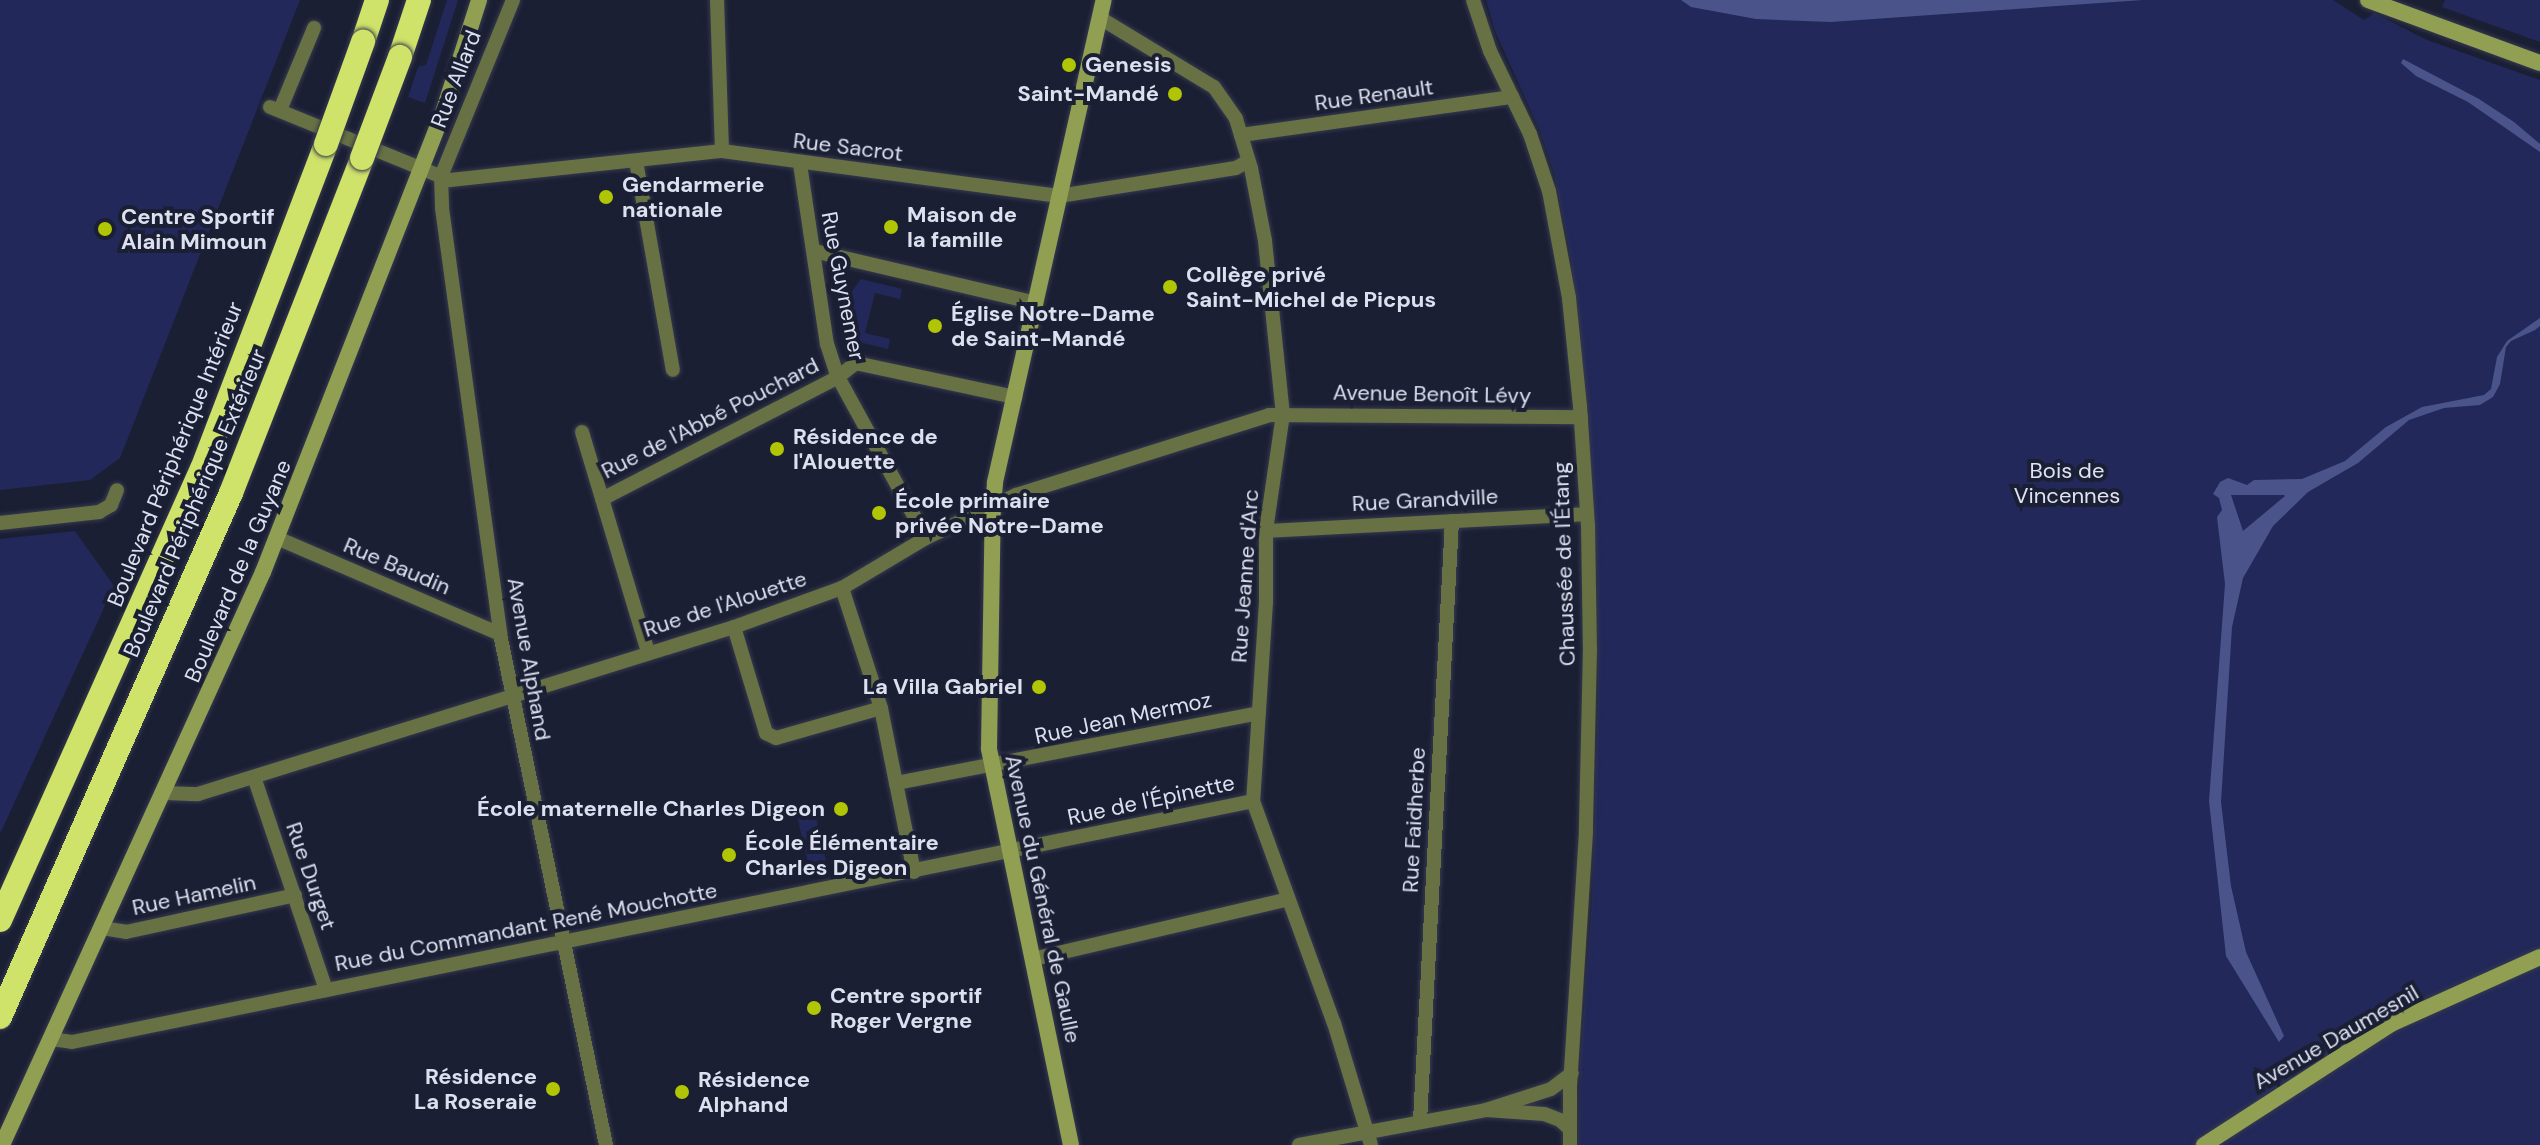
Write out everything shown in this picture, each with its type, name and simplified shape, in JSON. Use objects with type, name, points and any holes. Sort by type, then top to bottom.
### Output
[{"type":"highway","name":"Boulevard Périphérique Intérieur","points":[[0,920],[202,469],[326,144],[377,0]]},
{"type":"highway","name":"Boulevard Périphérique Extérieur","points":[[0,1017],[231,493],[362,158],[419,0]]},
{"type":"street","name":"Boulevard de la Guyane","points":[[2,1145],[165,793],[277,538],[422,167],[479,0]]},
{"type":"street","name":"Rue Allard","points":[[441,176],[513,0]]},
{"type":"street","points":[[717,0],[722,151]]},
{"type":"street","name":"Avenue du Général de Gaulle","points":[[1071,1145],[989,749],[993,506],[1104,0]]},
{"type":"street","name":"Chaussée de l'Étang","points":[[1473,0],[1490,51],[1538,155],[1558,235],[1581,417],[1590,649],[1586,832],[1570,1145]]},
{"type":"street","points":[[2368,0],[2540,63]]},
{"type":"street","name":"Rue Jeanne d'Arc","points":[[1100,18],[1214,87],[1236,119],[1248,161],[1265,241],[1283,414],[1266,531],[1266,602],[1253,801],[1334,1023],[1369,1138]]},
{"type":"street","points":[[314,28],[275,108],[441,176]]},
{"type":"street","name":"Rue Renault","points":[[1241,135],[1512,97]]},
{"type":"street","name":"Rue Sacrot","points":[[441,176],[458,180],[722,151],[800,164],[1059,196],[1236,168],[1248,161]]},
{"type":"street","points":[[636,161],[673,370]]},
{"type":"street","name":"Rue Guynemer","points":[[800,164],[827,344],[838,377],[926,538]]},
{"type":"street","name":"Avenue Alphand","points":[[441,176],[442,208],[500,634],[606,1145]]},
{"type":"street","points":[[814,251],[1036,303]]},
{"type":"street","name":"Rue de l'Abbé Pouchard","points":[[602,499],[838,377],[856,363],[1015,397]]},
{"type":"street","name":"Avenue Benoît Lévy","points":[[1283,414],[1581,417]]},
{"type":"street","name":"Rue de l'Alouette","points":[[165,793],[198,794],[734,627],[842,588],[926,538],[1031,490],[1269,415],[1283,414]]},
{"type":"street","points":[[582,432],[648,652]]},
{"type":"street","points":[[0,523],[99,512],[111,505],[117,490]]},
{"type":"street","name":"Rue Grandville","points":[[1266,531],[1587,514]]},
{"type":"street","name":"Rue Faidherbe","points":[[1420,1121],[1452,521]]},
{"type":"street","name":"Rue Baudin","points":[[277,538],[500,634]]},
{"type":"street","points":[[842,588],[881,708],[914,872]]},
{"type":"street","points":[[734,627],[766,733],[776,738],[881,708]]},
{"type":"street","name":"Rue Jean Mermoz","points":[[896,783],[992,768],[1258,713]]},
{"type":"street","name":"Rue Durget","points":[[254,777],[326,990]]},
{"type":"street","name":"Rue de l'Épinette","points":[[1010,852],[1253,801]]},
{"type":"street","name":"Rue du Commandant René Mouchotte","points":[[51,1039],[72,1042],[1010,852]]},
{"type":"street","name":"Rue Hamelin","points":[[102,928],[126,932],[295,895]]},
{"type":"street","points":[[1033,959],[1288,899]]},
{"type":"street","name":"Avenue Daumesnil","points":[[2204,1145],[2391,1024],[2540,957]]},
{"type":"street","points":[[1299,1145],[1369,1138],[1420,1121],[1486,1110],[1551,1089],[1572,1073]]},
{"type":"street","points":[[1486,1110],[1544,1114],[1560,1120],[1570,1129]]},
{"type":"green space","name":"Centre Sportif Alain Mimoun","points":[[0,0],[300,0],[120,458],[90,480],[0,490]]},
{"type":"green space","points":[[447,0],[458,0],[425,103],[408,97],[418,67],[426,65]]},
{"type":"green space","name":"Bois de Vincennes","points":[[1486,0],[2333,0],[2364,20],[2374,13],[2427,40],[2540,80],[2540,1145],[1578,1145],[1580,1063],[1592,900],[1598,693],[1597,586],[1588,410],[1571,259],[1554,173],[1540,131],[1495,31]]},
{"type":"green space","points":[[2445,0],[2540,0],[2540,42],[2442,7]]},
{"type":"green space","points":[[861,279],[902,289],[900,299],[875,293],[865,333],[890,339],[888,349],[846,339],[840,308]]},
{"type":"green space","points":[[75,531],[114,586],[0,834],[0,539]]},
{"type":"green space","points":[[814,809],[826,861],[808,865],[796,813]]},
{"type":"shaded area","points":[[1681,0],[2143,0],[1831,22],[1756,19],[1691,7]]},
{"type":"shaded area","points":[[2403,59],[2479,99],[2514,122],[2540,144],[2540,152],[2468,102],[2416,76],[2401,63]]},
{"type":"shaded area","points":[[2540,318],[2540,326],[2511,341],[2506,347],[2500,384],[2493,397],[2480,405],[2444,408],[2409,420],[2358,463],[2308,492],[2273,526],[2243,578],[2232,627],[2221,802],[2231,886],[2246,952],[2284,1036],[2279,1042],[2226,956],[2209,801],[2225,584],[2217,517],[2222,510],[2219,498],[2213,494],[2220,482],[2228,478],[2247,485],[2254,480],[2302,479],[2345,461],[2386,427],[2422,407],[2484,395],[2491,389],[2497,357],[2507,341]],"holes":[[[2231,495],[2285,496],[2243,531]]]},
{"type":"place","name":"Genesis","points":[[1069,65]]},
{"type":"place","name":"Saint-Mandé","points":[[1175,94]]},
{"type":"place","name":"Gendarmerie nationale","points":[[606,197]]},
{"type":"place","name":"Maison de la famille","points":[[891,227]]},
{"type":"place","name":"Centre Sportif Alain Mimoun","points":[[105,229]]},
{"type":"place","name":"Collège privé Saint-Michel de Picpus","points":[[1170,287]]},
{"type":"place","name":"Église Notre-Dame de Saint-Mandé","points":[[935,326]]},
{"type":"place","name":"Résidence de l'Alouette","points":[[777,449]]},
{"type":"place","name":"École primaire privée Notre-Dame","points":[[879,513]]},
{"type":"place","name":"La Villa Gabriel","points":[[1039,687]]},
{"type":"place","name":"École maternelle Charles Digeon","points":[[841,809]]},
{"type":"place","name":"École Élémentaire Charles Digeon","points":[[729,855]]},
{"type":"place","name":"Centre sportif Roger Vergne","points":[[814,1008]]},
{"type":"place","name":"Résidence La Roseraie","points":[[553,1089]]},
{"type":"place","name":"Résidence Alphand","points":[[682,1092]]}]
